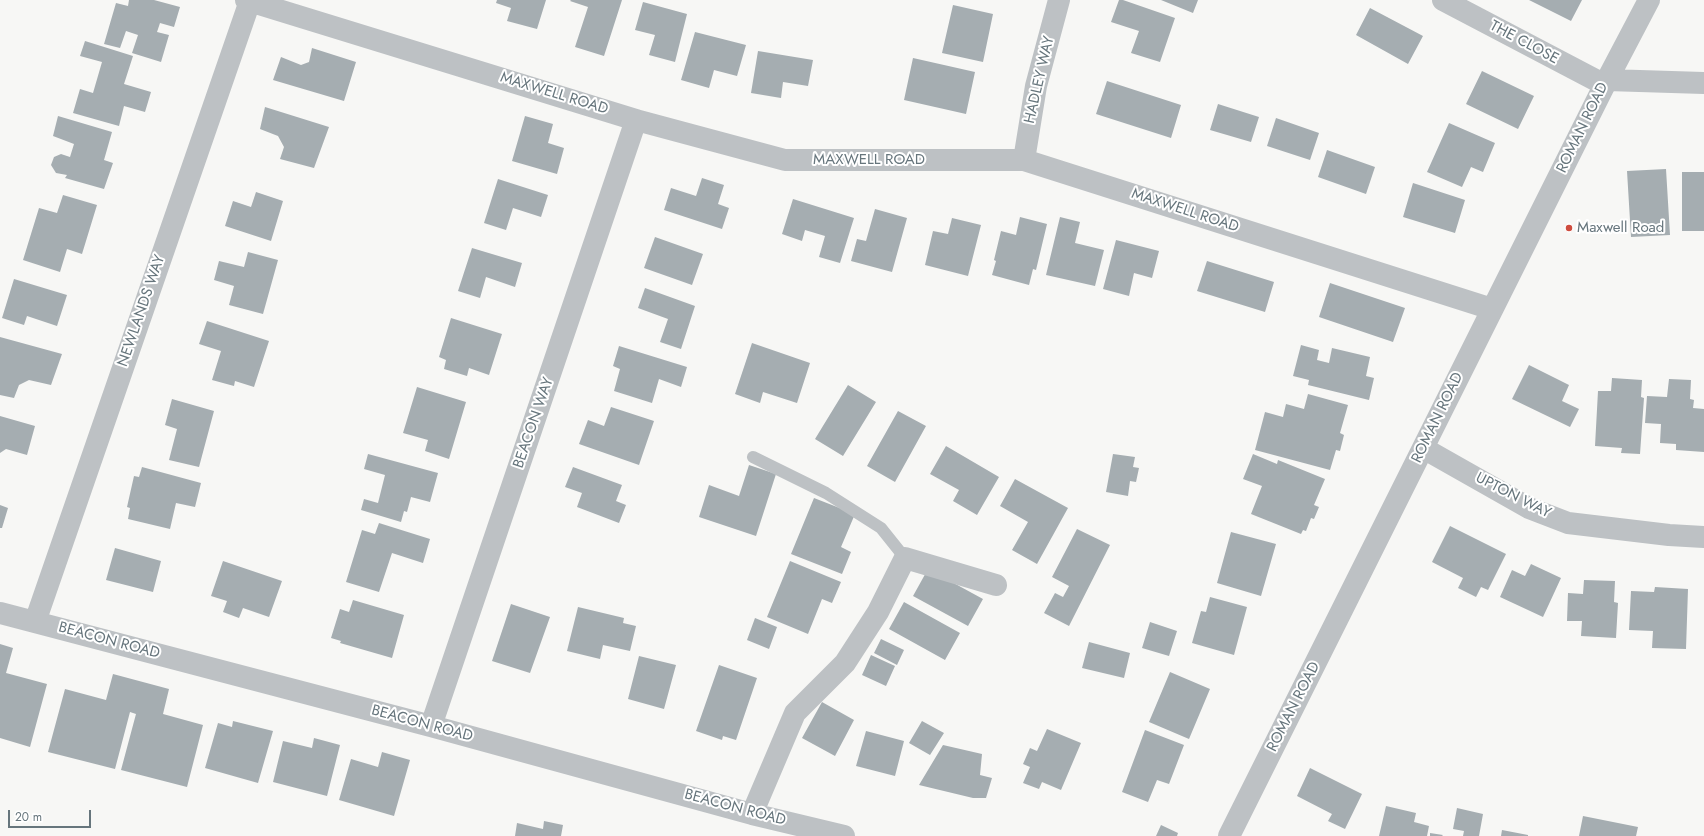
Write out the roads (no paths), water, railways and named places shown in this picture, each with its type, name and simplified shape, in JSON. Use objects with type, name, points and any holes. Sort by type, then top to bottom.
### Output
[{"type":"street","name":"HADLEY WAY","points":[[1024,160],[1036,86],[1059,0]]},
{"type":"street","name":"THE CLOSE","points":[[1443,0],[1606,82]]},
{"type":"street","name":"ROMAN ROAD","points":[[1229,836],[1606,82],[1649,0]]},
{"type":"street","name":"MAXWELL ROAD","points":[[248,1],[636,120],[785,160],[1024,160],[1492,309]]},
{"type":"street","name":"NEWLANDS WAY","points":[[35,622],[248,1]]},
{"type":"street","points":[[1606,82],[1704,83]]},
{"type":"street","name":"BEACON WAY","points":[[431,726],[636,120]]},
{"type":"street","name":"UPTON WAY","points":[[1423,448],[1529,508],[1568,523],[1669,536],[1704,537]]},
{"type":"street","points":[[752,814],[795,713],[845,663],[878,612],[904,558],[996,584]]},
{"type":"street","name":"BEACON ROAD","points":[[0,613],[431,726],[752,814],[844,836]]},
{"type":"lane","points":[[752,457],[826,493],[881,528],[904,558]]},
{"type":"place","name":"Maxwell Road","points":[[1569,228]]}]
